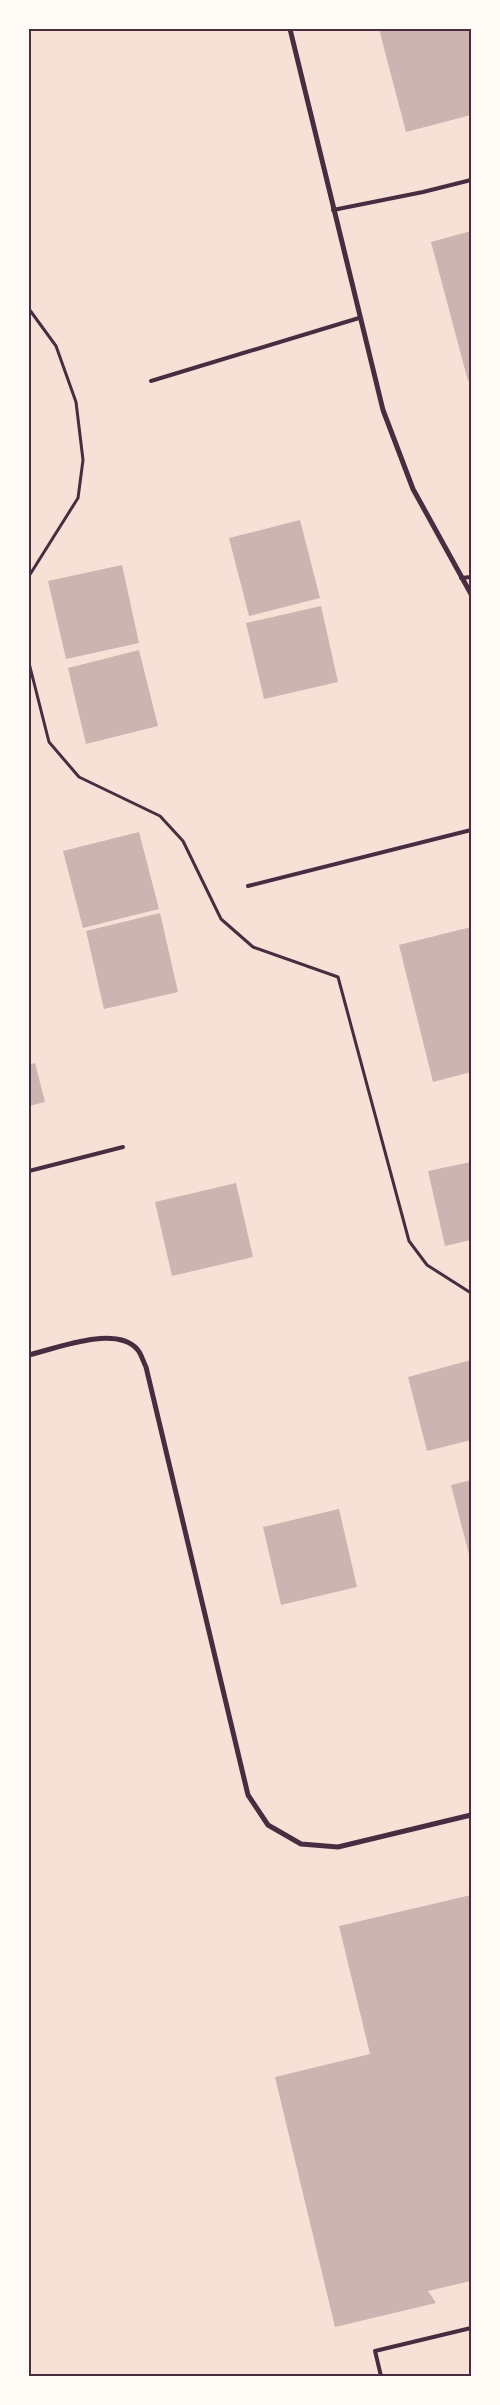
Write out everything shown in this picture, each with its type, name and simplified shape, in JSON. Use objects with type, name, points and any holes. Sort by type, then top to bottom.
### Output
[{"type":"street","points":[[290,29],[383,410],[412,489],[471,594]]},
{"type":"street","points":[[29,1355],[104,1338],[123,1339],[138,1349],[146,1367],[248,1795],[268,1826],[301,1844],[338,1847],[471,1815]]},
{"type":"lane","points":[[333,210],[471,180]]},
{"type":"lane","points":[[151,381],[359,318]]},
{"type":"lane","points":[[461,578],[471,577]]},
{"type":"lane","points":[[248,886],[471,830]]},
{"type":"lane","points":[[29,1171],[123,1147]]},
{"type":"lane","points":[[381,2376],[375,2351],[471,2328]]},
{"type":"path","points":[[29,309],[56,346],[76,402],[84,460],[78,498],[29,576]]},
{"type":"path","points":[[29,663],[30,674],[49,742],[78,777],[160,816],[183,841],[221,919],[254,947],[338,977],[409,1241],[427,1265],[471,1293]]},
{"type":"building","points":[[379,29],[471,29],[471,115],[406,132]]},
{"type":"building","points":[[471,231],[471,380],[468,381],[431,242]]},
{"type":"building","points":[[300,520],[320,598],[249,616],[229,538]]},
{"type":"building","points":[[122,565],[139,643],[66,659],[48,581]]},
{"type":"building","points":[[321,606],[338,682],[264,699],[246,623]]},
{"type":"building","points":[[139,650],[158,726],[86,744],[68,668]]},
{"type":"building","points":[[139,832],[159,909],[83,928],[63,851]]},
{"type":"building","points":[[160,913],[178,992],[104,1009],[86,931]]},
{"type":"building","points":[[471,927],[471,1072],[433,1082],[399,945]]},
{"type":"building","points":[[35,1063],[45,1102],[29,1106],[29,1065]]},
{"type":"building","points":[[471,1162],[471,1240],[445,1246],[428,1171]]},
{"type":"building","points":[[236,1183],[253,1257],[172,1276],[155,1202]]},
{"type":"building","points":[[471,1360],[471,1440],[427,1451],[408,1377]]},
{"type":"building","points":[[471,1480],[471,1562],[451,1485]]},
{"type":"building","points":[[339,1509],[357,1587],[281,1605],[263,1527]]},
{"type":"building","points":[[471,1895],[471,2281],[428,2291],[436,2303],[335,2327],[275,2077],[370,2054],[339,1926]]}]
